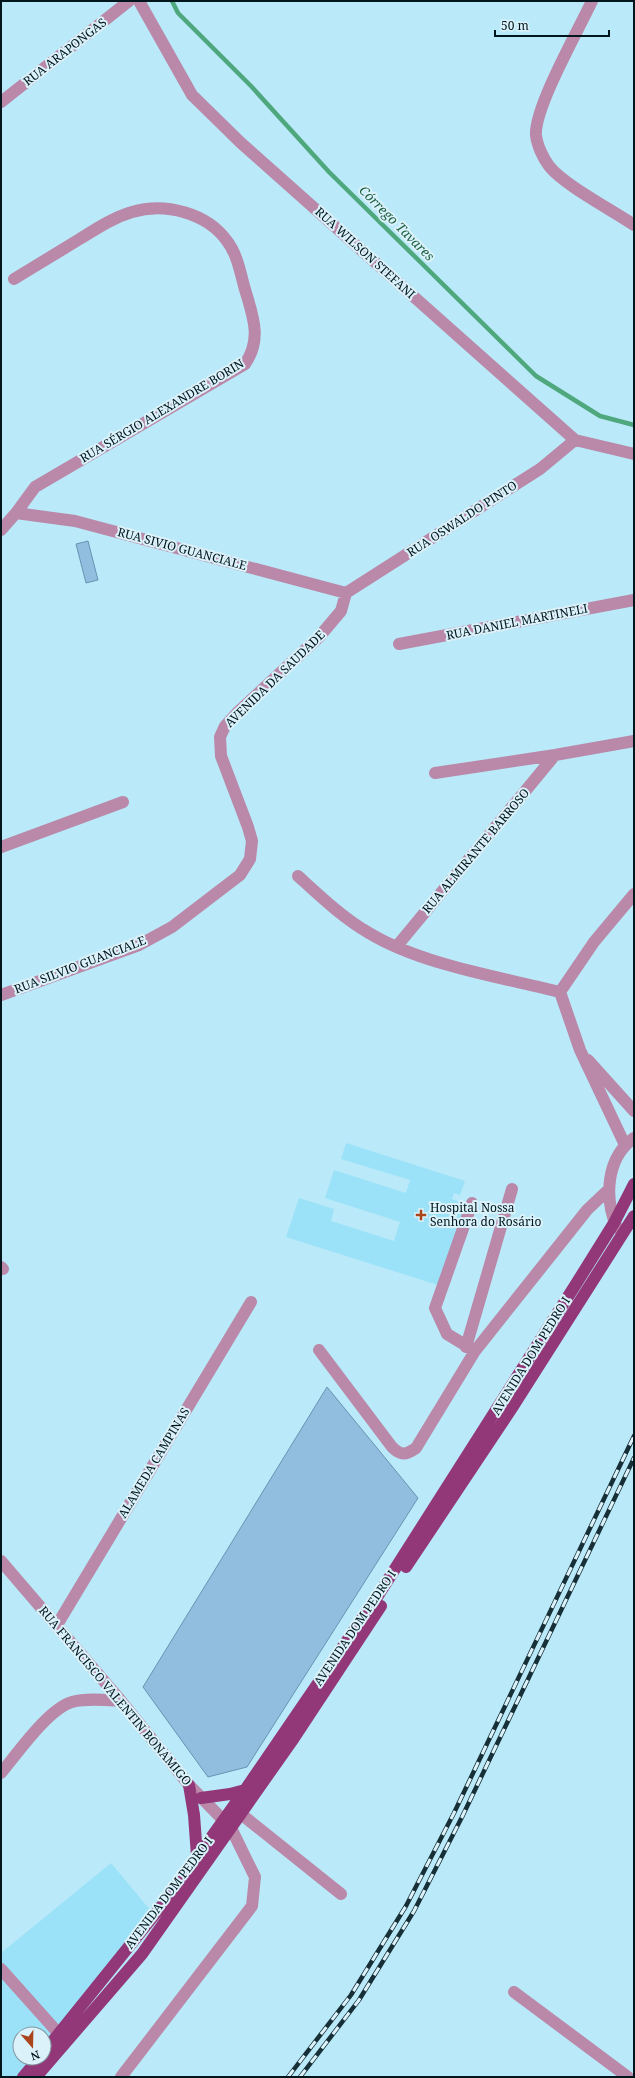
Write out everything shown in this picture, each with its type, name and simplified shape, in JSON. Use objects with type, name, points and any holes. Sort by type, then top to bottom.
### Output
[{"type":"main road","name":"AVENIDA DOM PEDRO I","points":[[36,2077],[142,1954],[227,1825],[245,1790],[379,1594],[501,1406],[614,1222],[634,1184]]},
{"type":"main road","name":"AVENIDA DOM PEDRO I","points":[[52,2042],[168,1898],[197,1856],[227,1825],[241,1814],[294,1738],[512,1408],[634,1216]]},
{"type":"main road","points":[[189,1785],[194,1815],[197,1856]]},
{"type":"main road","points":[[201,1798],[230,1794],[245,1790]]},
{"type":"main road","points":[[23,2077],[32,2066]]},
{"type":"street","name":"RUA ARAPONGAS","points":[[1,102],[129,1]]},
{"type":"street","name":"RUA WILSON STEFANI","points":[[139,1],[192,95],[241,143],[575,440],[634,454]]},
{"type":"street","points":[[592,1],[540,110],[536,135],[540,150],[549,166],[568,182],[634,225]]},
{"type":"street","name":"RUA SÉRGIO ALEXANDRE BORIN","points":[[1,530],[16,513],[35,487],[245,364],[252,353],[255,327],[237,259],[227,241],[211,224],[190,213],[162,209],[133,212],[109,221],[14,279]]},
{"type":"street","name":"RUA OSWALDO PINTO","points":[[346,593],[540,469],[575,440]]},
{"type":"street","name":"RUA SIVIO GUANCIALE","points":[[16,513],[75,521],[346,593]]},
{"type":"street","name":"AVENIDA DA SAUDADE","points":[[250,859],[252,841],[221,756],[220,737],[225,726],[237,713],[319,637],[341,611],[346,593]]},
{"type":"street","name":"RUA DANIEL MARTINELI","points":[[399,644],[634,600]]},
{"type":"street","points":[[435,772],[555,755],[634,741]]},
{"type":"street","name":"RUA ALMIRANTE BARROSO","points":[[397,946],[555,755]]},
{"type":"street","points":[[1,847],[123,802]]},
{"type":"street","name":"RUA SILVIO GUANCIALE","points":[[1,995],[139,945],[172,927],[240,875],[250,859]]},
{"type":"street","points":[[298,876],[319,896],[369,933],[397,946],[439,962],[560,992]]},
{"type":"street","points":[[560,992],[594,942],[634,894]]},
{"type":"street","points":[[560,992],[580,1050],[629,1142],[612,1171],[608,1190],[614,1222],[621,1238]]},
{"type":"street","points":[[580,1050],[634,1111]]},
{"type":"street","points":[[471,1349],[512,1189]]},
{"type":"street","points":[[319,1350],[398,1454],[404,1454],[416,1448],[471,1349],[587,1210],[608,1190]]},
{"type":"street","points":[[471,1349],[447,1334],[435,1308],[472,1203]]},
{"type":"street","name":"ALAMEDA CAMPINAS","points":[[57,1625],[251,1302]]},
{"type":"street","name":"RUA FRANCISCO VALENTIN BONAMIGO","points":[[1,1561],[121,1701],[189,1785],[227,1825],[255,1877],[252,1906],[121,2077]]},
{"type":"street","points":[[1,1773],[48,1716],[71,1702],[92,1700],[121,1701]]},
{"type":"street","points":[[241,1814],[341,1894]]},
{"type":"street","points":[[1,1969],[59,2034]]},
{"type":"street","points":[[514,1992],[628,2077]]},
{"type":"shaded area","name":"Hospital Nossa Senhora do Rosário","points":[[346,1143],[465,1181],[460,1195],[454,1193],[452,1199],[467,1205],[441,1286],[286,1237],[299,1198],[334,1209],[331,1221],[394,1241],[400,1222],[325,1198],[334,1170],[406,1193],[410,1180],[341,1159]]},
{"type":"shaded area","points":[[111,1863],[151,1911],[52,2035],[52,2026],[12,2026],[12,2066],[26,2066],[16,2077],[1,2077],[1,1953]]},
{"type":"building","points":[[88,541],[98,580],[86,583],[76,544]]},
{"type":"building","points":[[327,1387],[418,1498],[247,1767],[208,1777],[143,1687]]},
{"type":"waterway","name":"Córrego Tavares","points":[[172,1],[178,13],[251,86],[329,172],[536,376],[600,416],[634,425]]},
{"type":"railway","points":[[288,2077],[351,1995],[406,1906],[454,1813],[634,1436]]},
{"type":"railway","points":[[300,2077],[359,2000],[414,1911],[462,1817],[634,1458]]},
{"type":"place","name":"Hospital Nossa Senhora do Rosário","points":[[421,1215]]}]
